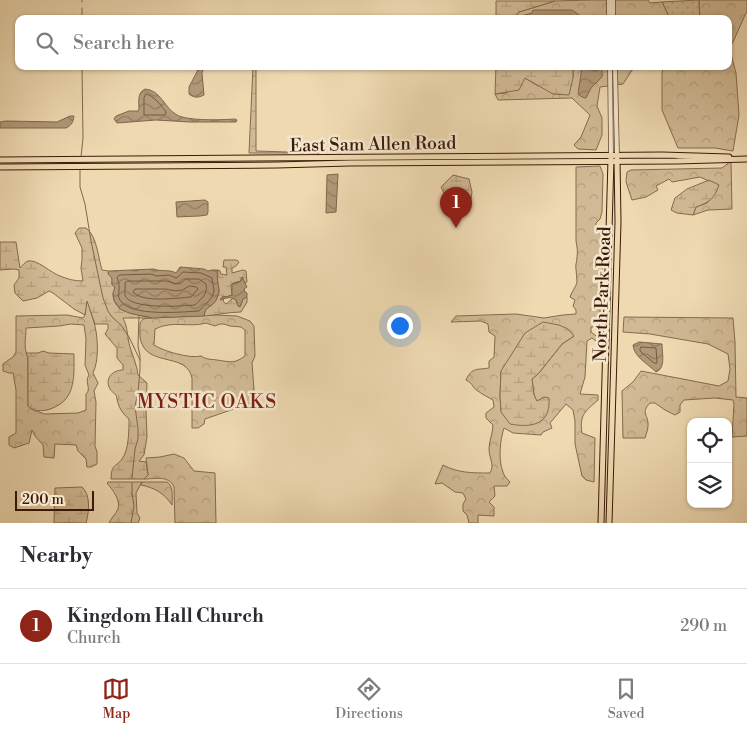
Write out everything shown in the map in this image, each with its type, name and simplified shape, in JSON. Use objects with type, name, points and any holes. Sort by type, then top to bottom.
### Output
[{"type":"main road","name":"East Sam Allen Road","points":[[0,167],[596,162],[614,158]]},
{"type":"main road","name":"East Sam Allen Road","points":[[0,160],[614,158],[677,161],[747,158]]},
{"type":"main road","name":"North Park Road","points":[[601,523],[611,179],[614,158]]},
{"type":"main road","name":"North Park Road","points":[[609,523],[618,222],[614,158]]},
{"type":"main road","points":[[596,162],[606,166],[611,179]]},
{"type":"street","points":[[611,0],[611,15]]},
{"type":"street","name":"North Park Road","points":[[610,70],[614,158]]},
{"type":"street","name":"North Park Road","points":[[614,158],[615,70]]},
{"type":"green space","points":[[648,0],[650,3],[662,2],[668,15],[516,15],[519,12],[555,1]]},
{"type":"green space","points":[[699,0],[700,15],[668,15],[662,2]]},
{"type":"green space","points":[[699,0],[747,0],[747,12],[732,43],[732,15],[700,15]]},
{"type":"green space","points":[[496,1],[555,1],[519,12],[516,15],[496,15]]},
{"type":"green space","points":[[732,58],[736,73],[739,115],[733,151],[715,148],[678,148],[662,110],[663,70],[732,70]]},
{"type":"green space","points":[[253,70],[256,70],[256,151],[319,153],[249,153]]},
{"type":"green space","points":[[496,70],[573,70],[569,95],[553,94],[525,78],[519,90],[495,94]]},
{"type":"green space","points":[[573,70],[632,70],[623,84],[600,87],[597,106],[602,118],[602,135],[596,150],[578,149],[574,145],[581,137],[590,115],[572,98],[498,100],[495,94],[506,93],[525,78],[538,86],[573,78]]},
{"type":"green space","points":[[731,161],[732,209],[708,210],[693,215],[696,207],[707,203],[718,185],[700,177],[672,182],[669,179],[656,186],[658,190],[646,197],[632,200],[626,182],[627,172],[631,170],[722,168]]},
{"type":"green space","points":[[600,166],[603,174],[602,212],[600,219],[596,223],[596,229],[605,241],[603,246],[602,274],[598,281],[600,290],[600,322],[598,327],[591,327],[591,332],[600,339],[600,344],[592,338],[587,341],[585,377],[580,394],[598,395],[598,400],[584,414],[581,427],[582,433],[595,438],[594,482],[586,480],[582,476],[575,444],[573,410],[566,404],[550,423],[552,428],[541,435],[513,433],[504,428],[500,462],[504,475],[510,482],[507,486],[494,486],[495,496],[489,502],[494,507],[494,516],[478,515],[478,523],[469,523],[467,515],[463,511],[463,504],[466,499],[463,493],[455,492],[442,483],[435,484],[443,465],[465,472],[490,473],[492,464],[489,449],[493,425],[486,418],[486,413],[494,407],[493,400],[476,390],[466,380],[473,371],[489,368],[489,361],[494,357],[495,336],[489,332],[488,324],[481,321],[451,322],[456,316],[516,314],[544,318],[576,314],[573,306],[575,300],[570,297],[577,282],[576,167]],"holes":[[[574,336],[562,344],[532,379],[537,402],[501,411],[501,371]]]},
{"type":"green space","points":[[453,175],[469,179],[472,192],[471,199],[459,200],[446,197],[441,187]]},
{"type":"green space","points":[[709,180],[719,185],[717,190],[711,199],[696,207],[693,215],[677,213],[671,210],[675,198],[687,189]]},
{"type":"green space","points":[[79,228],[86,228],[93,236],[102,270],[109,271],[108,273],[112,277],[115,288],[114,301],[118,306],[122,310],[152,318],[123,318],[138,375],[147,383],[147,437],[144,455],[139,461],[146,462],[148,475],[144,479],[111,479],[113,468],[122,459],[126,451],[129,419],[121,410],[116,395],[110,390],[108,385],[110,375],[116,371],[123,370],[123,365],[117,358],[117,348],[105,334],[108,324],[95,324],[87,301],[85,315],[49,291],[37,298],[23,301],[15,293],[14,285],[19,278],[19,270],[0,270],[0,242],[16,242],[20,268],[27,262],[32,261],[63,277],[83,281],[81,268],[82,248],[75,233]]},
{"type":"green space","points":[[224,260],[237,260],[239,262],[232,268],[232,273],[246,271],[247,282],[245,283],[242,277],[241,281],[233,283],[231,285],[232,295],[223,296],[221,300],[224,298],[223,301],[226,304],[233,298],[238,306],[241,305],[243,298],[247,297],[247,302],[241,312],[204,316],[206,309],[215,302],[218,295],[218,270],[221,274],[227,275],[226,267],[223,267]]},
{"type":"green space","points":[[87,299],[95,326],[97,356],[93,373],[98,383],[94,391],[96,402],[95,446],[97,464],[91,467],[87,467],[86,459],[78,451],[76,445],[55,444],[54,458],[44,457],[43,445],[32,430],[29,443],[14,448],[9,445],[9,437],[16,433],[16,390],[13,373],[3,371],[3,364],[13,357],[16,352],[16,316],[67,315],[83,318]],"holes":[[[71,324],[84,325],[86,339],[85,365],[89,375],[87,380],[86,410],[78,413],[44,414],[32,409],[28,406],[26,328]]]},
{"type":"green space","points":[[216,315],[237,316],[250,321],[254,326],[255,356],[252,363],[255,403],[205,419],[204,424],[198,428],[192,428],[192,378],[189,370],[183,365],[160,358],[147,351],[140,339],[140,323],[143,319]],"holes":[[[206,323],[215,326],[224,324],[241,327],[245,330],[245,356],[232,362],[207,359],[201,356],[177,354],[154,345],[155,329],[162,326]]]},
{"type":"green space","points":[[624,317],[733,318],[736,397],[747,398],[747,436],[732,437],[733,400],[715,398],[684,400],[680,405],[680,412],[675,415],[655,403],[650,403],[645,412],[648,426],[645,438],[623,438],[622,391],[633,382],[641,371],[719,386],[728,381],[730,369],[728,354],[708,344],[650,334],[623,332]]},
{"type":"green space","points":[[543,322],[568,329],[574,336],[562,344],[532,379],[534,395],[537,401],[544,397],[549,398],[547,414],[538,423],[532,425],[510,424],[501,412],[501,371],[525,333]]},
{"type":"green space","points":[[43,351],[74,354],[74,372],[71,388],[63,401],[47,410],[37,411],[28,406],[28,358],[26,353]]},
{"type":"green space","points":[[174,454],[184,458],[194,471],[215,473],[216,523],[175,523],[174,487],[172,483],[161,478],[144,479],[148,475],[146,458]]},
{"type":"green space","points":[[108,482],[142,482],[136,493],[137,513],[140,518],[138,523],[109,523],[119,506],[117,498]]},
{"type":"green space","points":[[142,482],[167,482],[172,489],[172,505],[159,492],[141,485]]},
{"type":"green space","points":[[82,487],[88,499],[86,523],[54,523],[55,488]]},
{"type":"water","points":[[533,10],[572,10],[579,15],[525,15],[532,13]]},
{"type":"water","points":[[198,70],[203,70],[204,95],[194,97],[189,94],[189,87]]},
{"type":"water","points":[[582,70],[602,70],[602,77],[591,88],[586,98],[578,94]]},
{"type":"water","points":[[145,89],[155,92],[173,112],[182,117],[237,120],[236,122],[190,122],[156,120],[117,123],[114,119],[116,116],[129,111],[138,111],[140,95]]},
{"type":"water","points":[[74,116],[73,120],[66,128],[0,128],[0,122],[57,122]]},
{"type":"water","points":[[338,174],[336,212],[326,213],[327,175]]},
{"type":"water","points":[[205,200],[208,202],[207,215],[177,217],[176,202]]},
{"type":"water","points":[[180,267],[208,271],[218,270],[218,295],[215,302],[206,309],[204,316],[152,318],[120,309],[114,300],[113,293],[115,287],[112,285],[112,278],[108,274],[109,271],[154,269],[176,273]]},
{"type":"water","points":[[242,277],[247,287],[244,289],[247,297],[243,299],[240,307],[236,300],[232,298],[220,300],[222,297],[232,295],[232,284],[241,281]]},
{"type":"water","points":[[639,342],[662,344],[663,360],[661,367],[656,372],[636,353],[633,345]]},
{"type":"waterway","points":[[82,8],[82,15]]},
{"type":"waterway","points":[[81,157],[83,138],[82,70]]},
{"type":"waterway","points":[[80,170],[80,187],[103,298],[108,311],[129,337],[140,360]]},
{"type":"waterway","points":[[132,478],[138,439],[135,406],[140,369],[138,346],[139,316]]},
{"type":"waterway","points":[[131,523],[134,506],[132,483]]},
{"type":"place","name":"Kingdom Hall Church","points":[[456,228]]},
{"type":"district","name":"MYSTIC OAKS","points":[[207,401]]}]
